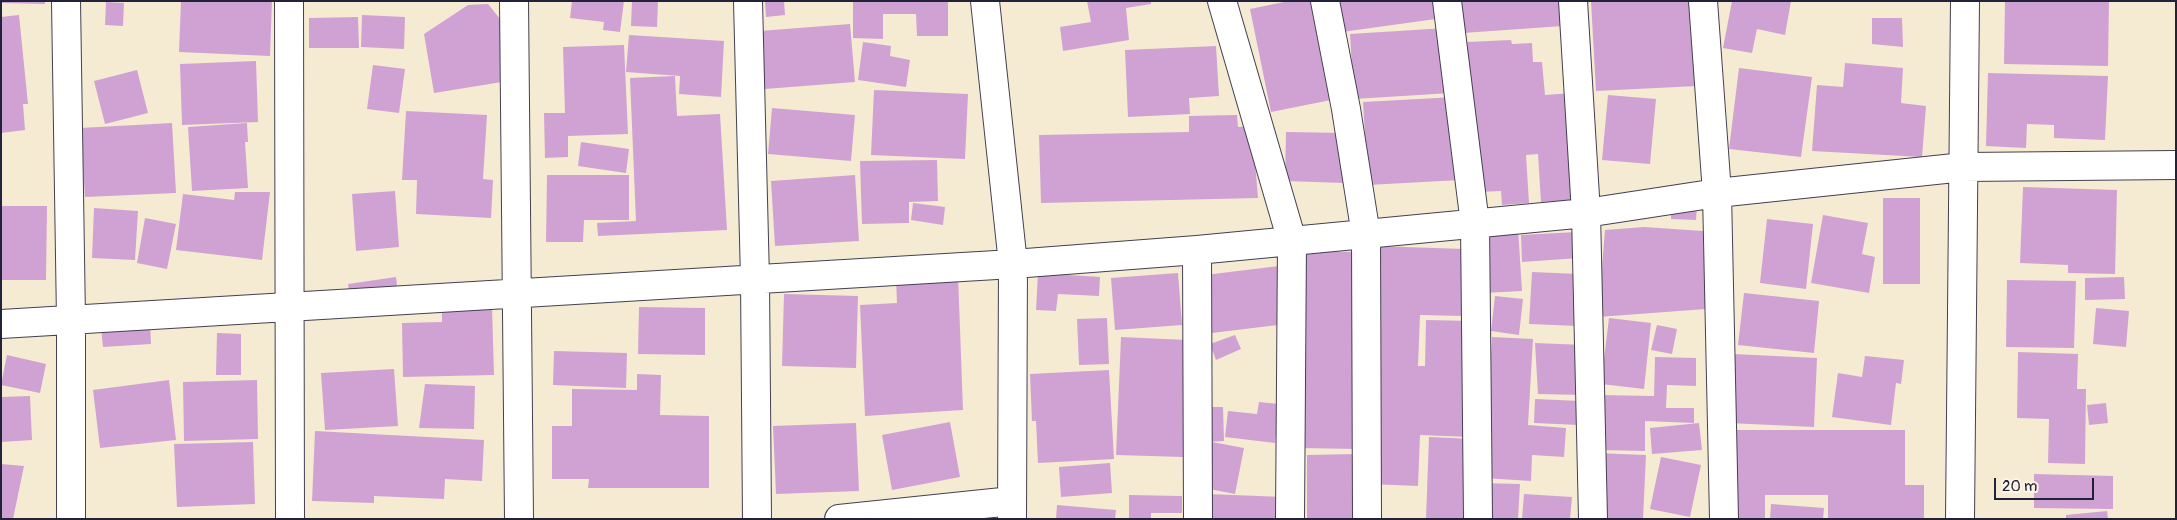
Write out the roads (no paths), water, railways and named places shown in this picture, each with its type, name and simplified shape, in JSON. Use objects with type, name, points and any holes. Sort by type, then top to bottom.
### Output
[{"type":"street","points":[[66,1],[71,320],[71,519]]},
{"type":"street","points":[[288,1],[290,519]]},
{"type":"street","points":[[514,1],[519,519]]},
{"type":"street","points":[[748,1],[755,279],[757,519]]},
{"type":"street","points":[[839,519],[1012,510],[1013,264],[985,1]]},
{"type":"street","points":[[1222,1],[1292,241],[1290,519]]},
{"type":"street","points":[[1325,1],[1346,109],[1366,235],[1367,519]]},
{"type":"street","points":[[1447,1],[1475,224],[1478,519]]},
{"type":"street","points":[[1573,1],[1586,213],[1593,519]]},
{"type":"street","points":[[1703,1],[1717,193],[1724,519]]},
{"type":"street","points":[[1960,519],[1965,1]]},
{"type":"street","points":[[1,324],[1013,264],[1366,235],[1586,213],[1717,193],[1964,168],[2176,165]]},
{"type":"street","points":[[1197,250],[1198,519]]}]
